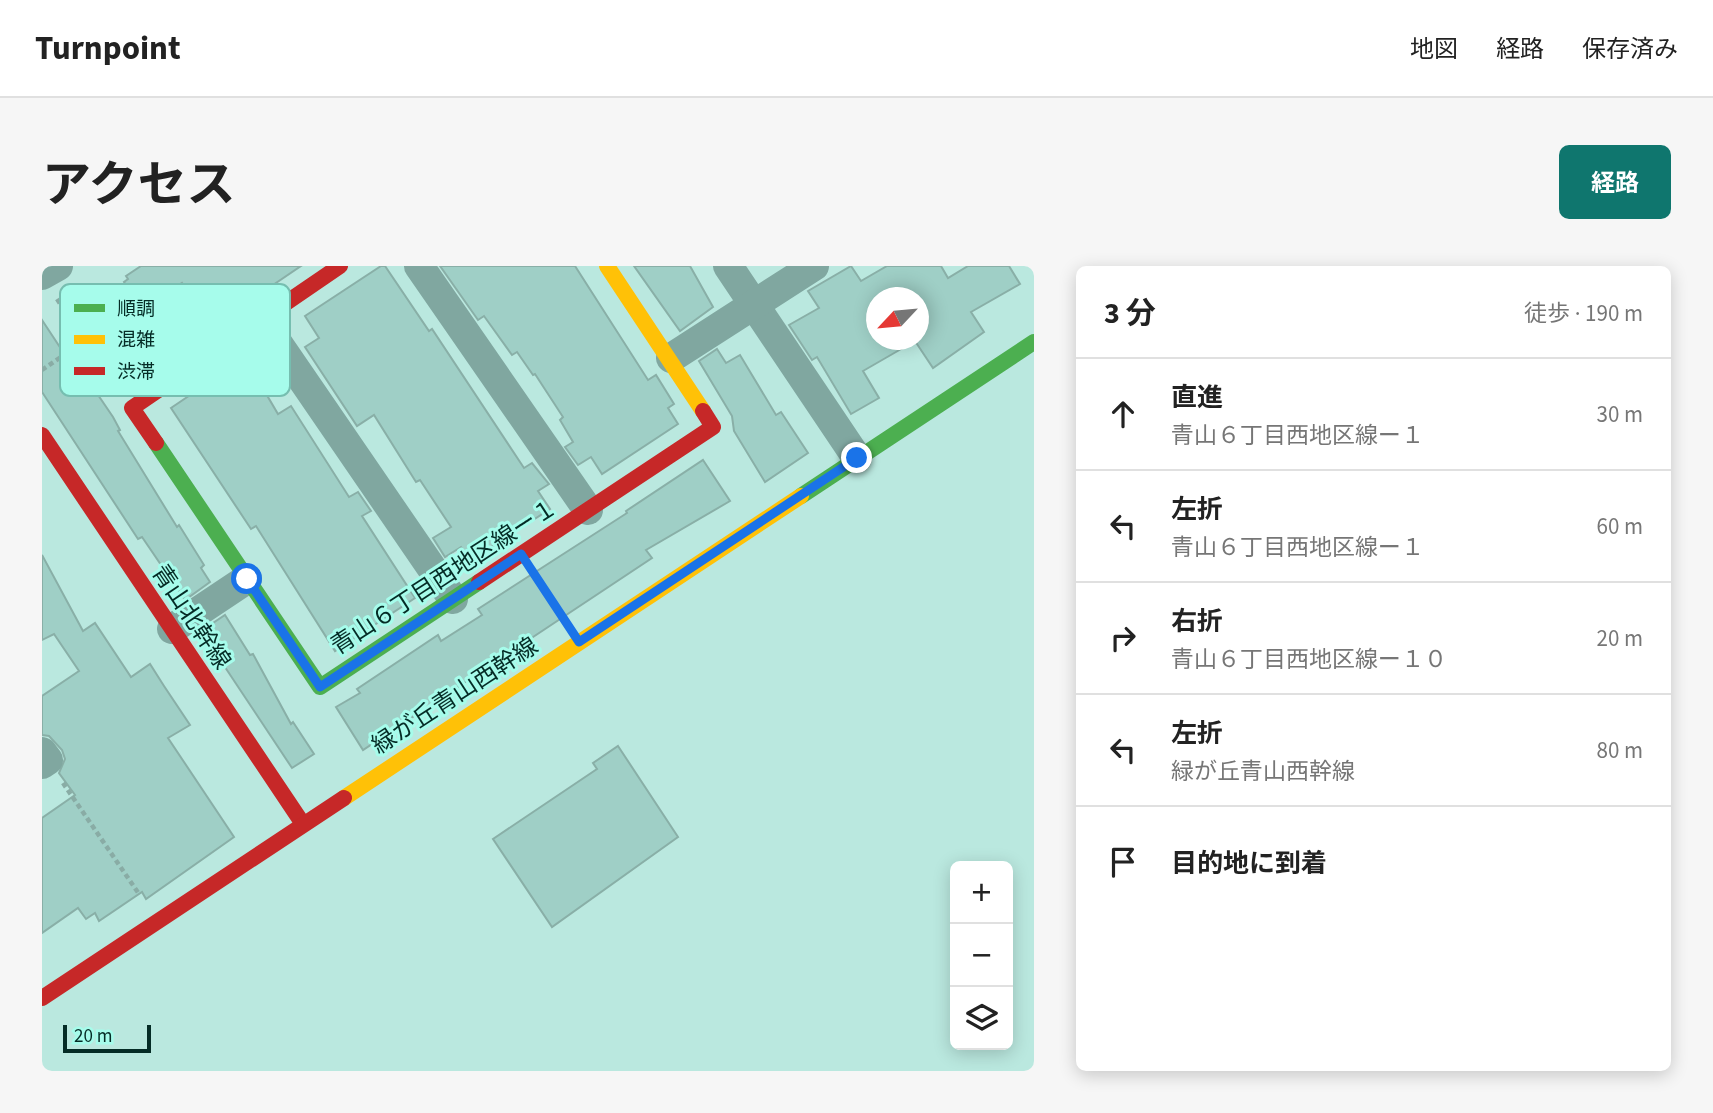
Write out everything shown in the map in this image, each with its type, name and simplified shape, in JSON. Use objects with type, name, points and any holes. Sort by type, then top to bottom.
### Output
[{"type":"street","points":[[42,275],[58,266]]},
{"type":"street","points":[[290,300],[340,266]]},
{"type":"street","points":[[419,266],[588,510]]},
{"type":"street","name":"青山６丁目西地区線ー１","points":[[132,408],[320,687],[712,428],[671,358],[607,266]]},
{"type":"street","points":[[728,266],[857,458]]},
{"type":"street","points":[[671,358],[814,266]]},
{"type":"street","name":"緑が丘青山西幹線","points":[[42,998],[1034,342]]},
{"type":"street","points":[[290,361],[453,599]]},
{"type":"street","points":[[132,408],[149,396]]},
{"type":"street","name":"青山北幹線","points":[[42,435],[303,824]]},
{"type":"street","points":[[172,629],[247,579]]},
{"type":"path","points":[[42,275],[60,304]]},
{"type":"path","points":[[42,370],[60,358]]},
{"type":"path","points":[[123,396],[132,408]]},
{"type":"path","points":[[521,554],[579,642]]},
{"type":"path","points":[[44,759],[158,921]]},
{"type":"building","points":[[141,266],[301,266],[274,284],[125,284],[124,282],[128,279],[126,276]]},
{"type":"building","points":[[381,266],[385,266],[429,331],[432,329],[524,468],[532,463],[549,484],[538,491],[550,509],[470,561],[461,547],[445,557],[433,538],[451,527],[420,480],[416,482],[374,415],[357,426],[305,347],[319,338],[305,316]]},
{"type":"building","points":[[440,266],[575,266],[648,380],[656,375],[674,404],[668,408],[678,424],[602,474],[591,457],[578,465],[565,447],[573,442],[560,420],[563,417],[535,374],[533,375],[517,352],[512,355],[484,316],[478,320]]},
{"type":"building","points":[[634,266],[690,266],[713,307],[680,331]]},
{"type":"building","points":[[851,266],[861,281],[887,266],[941,266],[948,278],[968,266],[1009,266],[1020,284],[971,312],[984,332],[933,368],[921,350],[929,350],[929,287],[866,287],[866,350],[899,350],[863,371],[879,398],[851,414],[817,357],[812,360],[789,325],[819,308],[808,291]]},
{"type":"building","points":[[42,320],[60,347],[60,396],[99,396],[177,527],[179,525],[204,565],[201,568],[210,582],[185,600],[142,537],[138,539],[42,392]]},
{"type":"building","points":[[717,349],[726,363],[740,355],[776,415],[781,412],[808,453],[765,482],[734,431],[732,416],[699,361]]},
{"type":"building","points":[[189,396],[267,396],[278,414],[291,406],[349,497],[358,492],[371,511],[362,516],[415,598],[335,651],[256,526],[251,529],[171,408]]},
{"type":"building","points":[[703,460],[730,501],[646,550],[652,558],[363,750],[336,707],[360,693],[357,689],[438,635],[441,641],[482,615],[478,609],[627,513],[626,511]]},
{"type":"building","points":[[42,555],[83,631],[95,623],[131,677],[150,664],[190,725],[168,738],[234,837],[146,899],[142,892],[99,921],[95,913],[86,919],[78,908],[42,933],[42,818],[75,795],[59,773],[65,759],[62,750],[49,736],[42,735],[42,696],[79,671],[54,634],[42,640]]},
{"type":"building","points":[[225,615],[250,655],[253,654],[291,724],[293,722],[314,754],[292,768],[203,634],[204,629]]},
{"type":"building","points":[[618,746],[678,837],[552,927],[493,839],[597,769],[593,763]]},
{"type":"traffic: fast","points":[[801,496],[1034,342]]},
{"type":"traffic: fast","points":[[156,443],[320,687],[479,582]]},
{"type":"traffic: slow","points":[[607,266],[703,411]]},
{"type":"traffic: slow","points":[[344,798],[801,496]]},
{"type":"traffic: jam","points":[[290,300],[340,266]]},
{"type":"traffic: jam","points":[[150,396],[132,408],[156,443]]},
{"type":"traffic: jam","points":[[479,582],[713,427],[703,411]]},
{"type":"traffic: jam","points":[[42,435],[303,824]]},
{"type":"traffic: jam","points":[[42,998],[344,798]]},
{"type":"route","points":[[247,579],[320,687],[521,554],[579,642],[857,458]]}]
